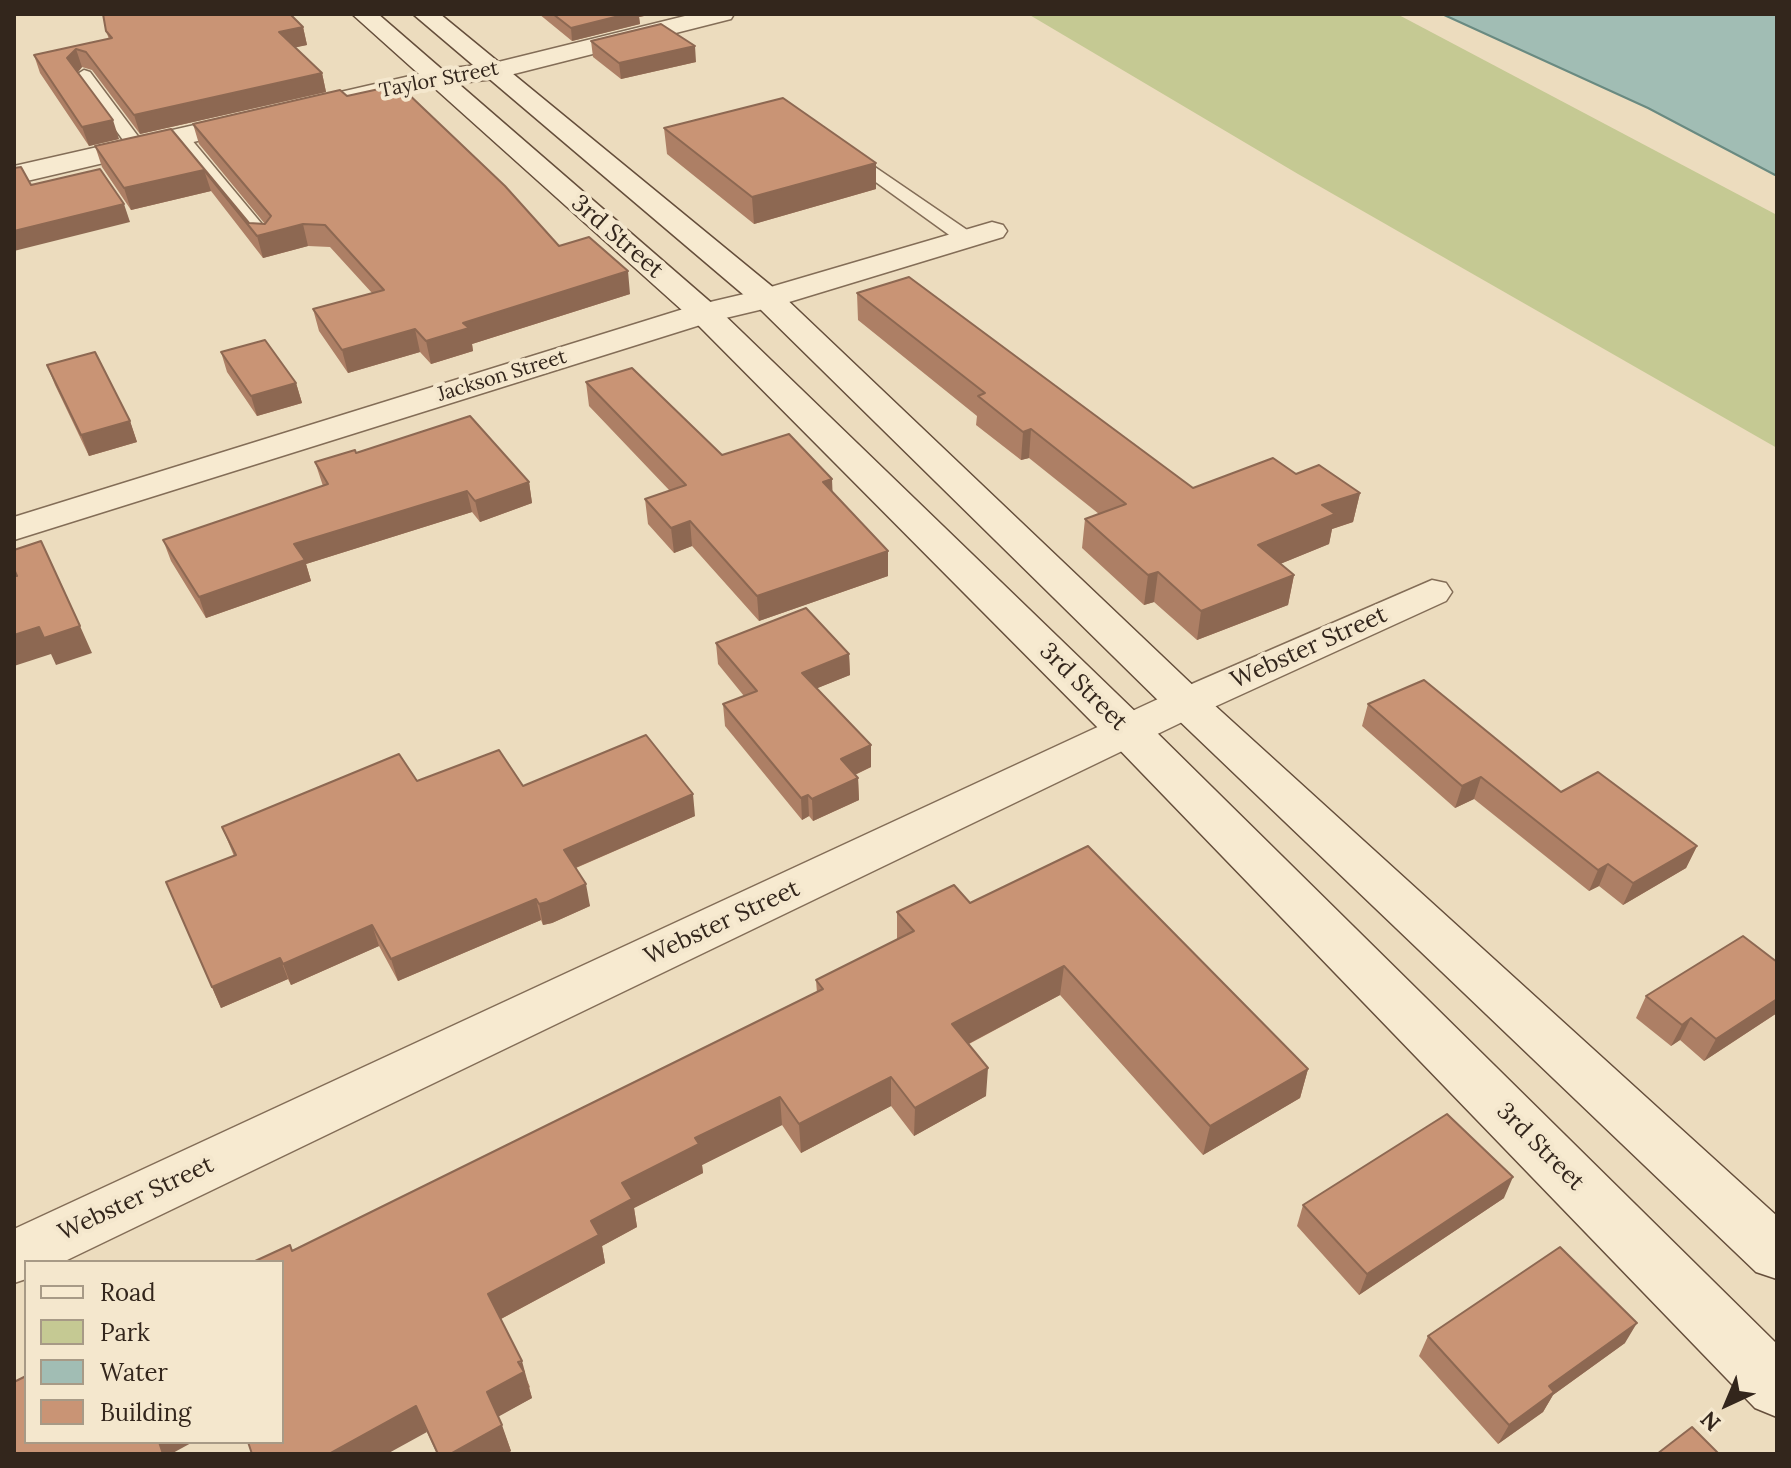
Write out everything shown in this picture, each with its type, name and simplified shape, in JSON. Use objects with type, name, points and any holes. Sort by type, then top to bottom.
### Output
[{"type":"main road","name":"3rd Street","points":[[364,14],[704,313],[1128,731],[1777,1387]]},
{"type":"main road","name":"3rd Street","points":[[425,14],[765,299],[1186,703],[1777,1253]]},
{"type":"main road","name":"Taylor Street","points":[[14,175],[436,78],[494,71],[722,14]]},
{"type":"main road","name":"Jackson Street","points":[[14,529],[704,313],[765,299],[979,235]]},
{"type":"main road","name":"Webster Street","points":[[14,1257],[1186,703],[1432,592]]},
{"type":"lane","points":[[84,75],[137,147]]},
{"type":"lane","points":[[180,137],[264,239]]},
{"type":"lane","points":[[828,140],[979,235]]},
{"type":"green space","points":[[1028,14],[1397,14],[1777,215],[1777,448],[1298,174]]},
{"type":"water","points":[[1442,14],[1777,14],[1777,176],[1648,108]]},
{"type":"building","points":[[103,14],[290,14],[303,27],[279,32],[322,73],[134,115],[86,52],[76,49],[67,58],[113,120],[82,127],[34,55],[112,38],[106,31]]},
{"type":"building","points":[[553,14],[627,14],[571,28]]},
{"type":"building","points":[[661,24],[695,46],[619,63],[591,41]]},
{"type":"building","points":[[402,88],[505,186],[559,246],[589,237],[628,271],[463,323],[469,328],[426,341],[415,329],[342,350],[313,309],[384,290],[325,225],[303,224],[257,236],[204,170],[124,188],[95,146],[171,129],[249,223],[265,224],[271,216],[193,124],[340,90],[347,96]]},
{"type":"building","points":[[783,98],[876,163],[752,197],[664,128]]},
{"type":"building","points":[[21,167],[31,185],[100,169],[124,204],[14,231],[14,168]]},
{"type":"building","points":[[909,277],[1193,488],[1273,458],[1296,474],[1319,465],[1360,493],[1322,505],[1335,514],[1258,545],[1294,575],[1201,611],[1158,572],[1148,575],[1085,519],[1126,504],[1031,429],[1023,432],[978,396],[985,393],[857,293]]},
{"type":"building","points":[[265,340],[296,383],[251,396],[221,352]]},
{"type":"building","points":[[95,352],[130,421],[81,435],[47,365]]},
{"type":"building","points":[[632,368],[722,455],[789,434],[832,479],[823,482],[888,551],[757,596],[690,521],[671,528],[645,499],[686,485],[586,382]]},
{"type":"building","points":[[470,416],[529,482],[475,501],[467,491],[294,544],[305,560],[199,597],[163,540],[328,484],[315,462],[355,450],[356,453]]},
{"type":"building","points":[[41,541],[80,626],[44,638],[39,627],[14,635],[14,576],[17,576],[14,550]]},
{"type":"building","points":[[806,608],[849,654],[802,673],[871,745],[841,759],[858,778],[812,799],[808,795],[801,798],[723,704],[757,691],[716,643]]},
{"type":"building","points":[[1424,680],[1561,792],[1598,772],[1697,846],[1633,883],[1608,864],[1598,870],[1481,777],[1462,786],[1368,704]]},
{"type":"building","points":[[646,735],[693,794],[564,850],[586,884],[547,902],[539,904],[536,899],[391,959],[372,925],[283,964],[280,958],[212,987],[166,882],[236,855],[222,827],[399,754],[417,781],[499,750],[523,786]]},
{"type":"building","points":[[1088,846],[1308,1069],[1210,1126],[1064,966],[952,1024],[988,1068],[915,1108],[891,1077],[799,1124],[780,1097],[695,1138],[699,1144],[622,1183],[632,1199],[591,1221],[599,1235],[488,1294],[522,1361],[518,1362],[524,1372],[487,1392],[502,1425],[450,1454],[438,1454],[416,1406],[329,1454],[252,1454],[249,1444],[284,1444],[284,1260],[257,1260],[290,1245],[292,1251],[823,989],[816,980],[914,931],[897,912],[954,885],[970,903]]},
{"type":"building","points":[[1743,936],[1777,962],[1777,999],[1716,1039],[1691,1018],[1682,1025],[1646,996]]},
{"type":"building","points":[[1447,1114],[1513,1177],[1367,1274],[1303,1205]]},
{"type":"building","points":[[1560,1247],[1637,1323],[1549,1386],[1554,1392],[1509,1425],[1428,1336]]},
{"type":"building","points":[[24,1377],[24,1444],[160,1444],[163,1454],[14,1454],[14,1382]]},
{"type":"building","points":[[1692,1427],[1719,1454],[1657,1454]]}]
